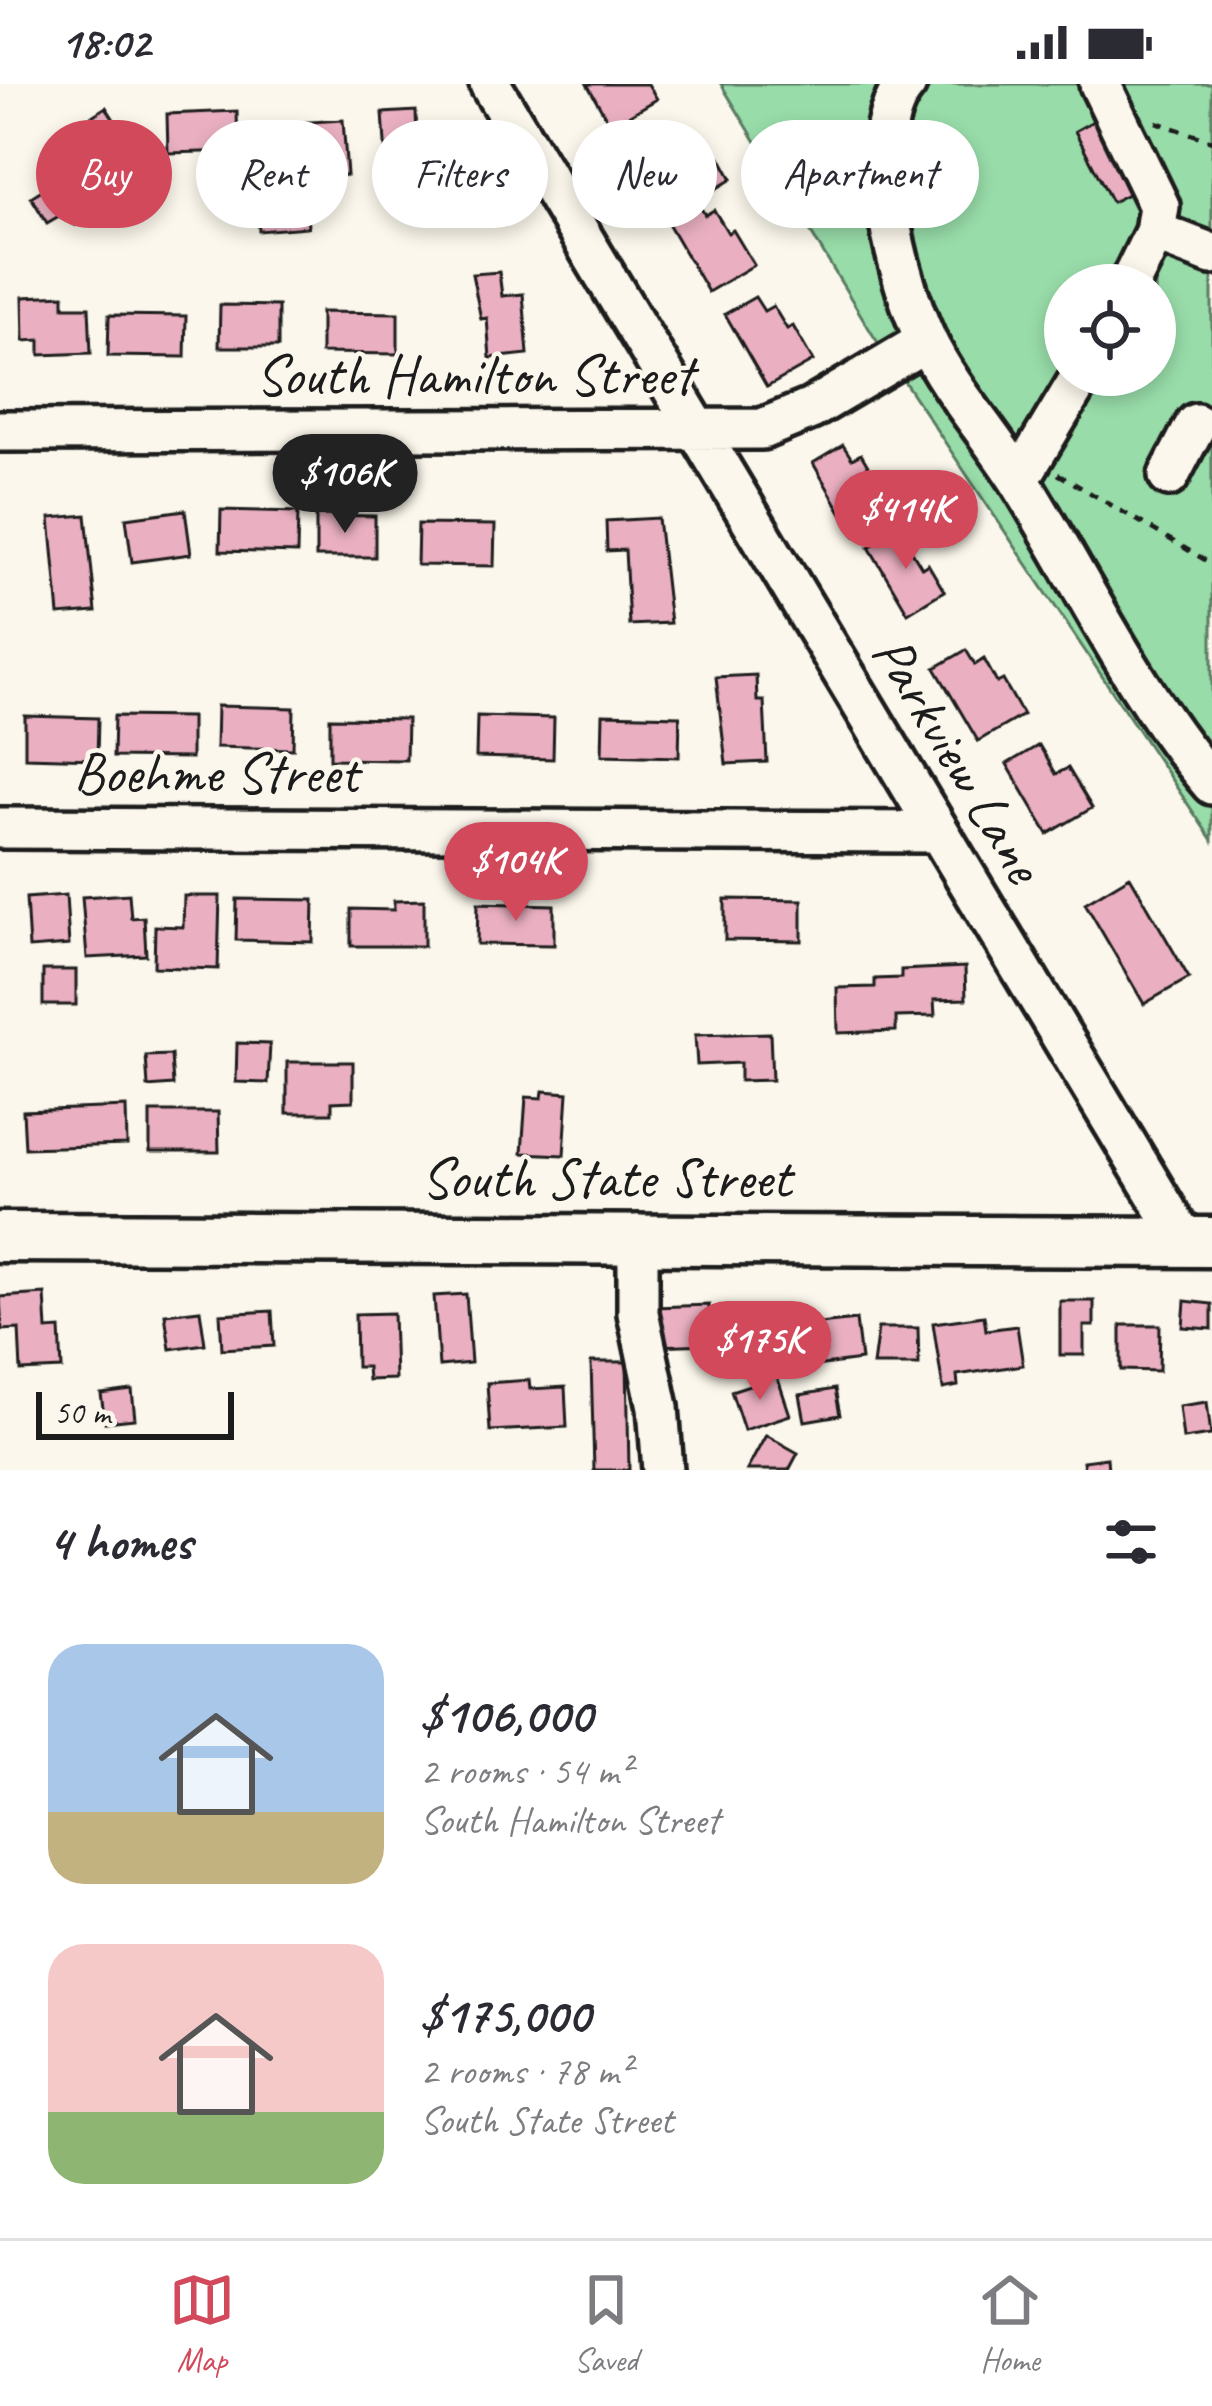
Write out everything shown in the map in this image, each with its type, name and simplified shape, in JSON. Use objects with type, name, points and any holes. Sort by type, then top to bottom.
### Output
[{"type":"main road","name":"South State Street","points":[[0,1237],[638,1235],[1198,1242]]},
{"type":"street","name":"Parkview Lane","points":[[490,84],[935,832],[1198,1242]]},
{"type":"street","points":[[906,84],[893,98],[886,133],[887,182],[895,258],[926,341],[1026,470],[1132,672],[1212,784]]},
{"type":"street","points":[[1100,84],[1159,206],[1156,232],[1140,264]]},
{"type":"street","points":[[1156,232],[1212,254]]},
{"type":"street","name":"South Hamilton Street","points":[[0,431],[762,429],[811,409],[926,341]]},
{"type":"street","points":[[1026,470],[1070,396]]},
{"type":"street","points":[[1169,476],[1196,424]]},
{"type":"street","name":"Boehme Street","points":[[0,828],[935,832]]},
{"type":"street","points":[[638,1235],[638,1313],[661,1423],[663,1470]]},
{"type":"path","points":[[1026,470],[1212,564]]},
{"type":"green space","points":[[721,84],[1212,84],[1212,840],[873,335],[808,228],[979,228],[979,120],[743,120]]},
{"type":"building","points":[[587,84],[648,84],[657,99],[621,120],[608,120]]},
{"type":"building","points":[[106,107],[114,120],[86,120]]},
{"type":"building","points":[[237,111],[237,120],[196,120],[196,152],[172,153],[172,120],[167,120],[167,114]]},
{"type":"building","points":[[416,111],[416,120],[383,120],[383,113]]},
{"type":"building","points":[[1104,115],[1142,187],[1112,202],[1075,131]]},
{"type":"building","points":[[717,159],[732,179],[717,188]]},
{"type":"building","points":[[717,215],[728,233],[733,230],[754,265],[708,292],[671,228],[717,228]]},
{"type":"building","points":[[499,272],[502,296],[523,294],[528,354],[490,358],[487,318],[481,319],[472,274]]},
{"type":"building","points":[[64,295],[64,307],[89,307],[91,353],[40,355],[40,340],[24,341],[23,297]]},
{"type":"building","points":[[755,297],[764,311],[773,306],[787,329],[793,326],[813,361],[767,387],[725,314]]},
{"type":"building","points":[[220,305],[278,306],[278,347],[219,347]]},
{"type":"building","points":[[321,312],[398,313],[398,354],[321,353]]},
{"type":"building","points":[[109,315],[186,316],[185,357],[108,356]]},
{"type":"building","points":[[843,445],[852,459],[861,454],[875,478],[881,474],[901,509],[855,536],[813,463]]},
{"type":"building","points":[[185,510],[191,554],[132,562],[126,518]]},
{"type":"building","points":[[221,510],[298,512],[297,553],[220,551]]},
{"type":"building","points":[[86,515],[96,612],[59,615],[50,518]]},
{"type":"building","points":[[316,515],[375,516],[375,557],[316,557]]},
{"type":"building","points":[[658,518],[670,623],[629,625],[625,550],[607,551],[606,521]]},
{"type":"building","points":[[418,524],[495,525],[494,566],[417,565]]},
{"type":"building","points":[[899,530],[922,568],[928,564],[944,591],[908,613],[869,547]]},
{"type":"building","points":[[966,650],[975,665],[984,659],[997,683],[1003,680],[1023,715],[978,741],[935,668]]},
{"type":"building","points":[[756,675],[757,701],[764,701],[767,762],[726,764],[716,677]]},
{"type":"building","points":[[217,706],[294,708],[293,749],[216,747]]},
{"type":"building","points":[[603,714],[680,716],[679,757],[602,755]]},
{"type":"building","points":[[25,716],[98,718],[97,759],[25,757]]},
{"type":"building","points":[[114,716],[191,717],[191,758],[113,757]]},
{"type":"building","points":[[477,716],[554,718],[553,759],[476,757]]},
{"type":"building","points":[[330,718],[407,719],[406,760],[330,759]]},
{"type":"building","points":[[1039,745],[1056,774],[1068,768],[1092,808],[1048,834],[1007,764]]},
{"type":"building","points":[[1130,876],[1189,978],[1144,1004],[1085,903]]},
{"type":"building","points":[[129,894],[131,918],[144,917],[146,955],[87,958],[82,897]]},
{"type":"building","points":[[66,895],[69,945],[29,948],[26,898]]},
{"type":"building","points":[[184,896],[220,896],[218,969],[154,967],[155,926],[183,927]]},
{"type":"building","points":[[237,899],[314,900],[313,942],[236,940]]},
{"type":"building","points":[[725,899],[802,900],[802,941],[725,940]]},
{"type":"building","points":[[424,900],[424,946],[351,946],[351,909],[394,910],[394,901]]},
{"type":"building","points":[[478,903],[554,905],[554,945],[477,944]]},
{"type":"building","points":[[965,967],[966,999],[934,1000],[935,1016],[896,1017],[896,1031],[838,1033],[837,988],[875,987],[875,979],[901,978],[901,970]]},
{"type":"building","points":[[43,970],[76,970],[76,1005],[43,1005]]},
{"type":"building","points":[[770,1033],[772,1080],[740,1081],[740,1063],[697,1065],[695,1035]]},
{"type":"building","points":[[237,1043],[270,1044],[268,1083],[236,1082]]},
{"type":"building","points":[[171,1055],[173,1085],[148,1087],[146,1056]]},
{"type":"building","points":[[287,1062],[353,1062],[353,1101],[332,1102],[332,1113],[287,1113]]},
{"type":"building","points":[[543,1091],[568,1093],[564,1155],[522,1153],[526,1097],[542,1098]]},
{"type":"building","points":[[126,1107],[127,1145],[25,1148],[23,1111]]},
{"type":"building","points":[[150,1112],[218,1112],[219,1152],[150,1152]]},
{"type":"building","points":[[45,1294],[47,1330],[60,1329],[62,1369],[21,1371],[19,1329],[2,1330],[0,1297]]},
{"type":"building","points":[[466,1294],[471,1363],[439,1366],[434,1296]]},
{"type":"building","points":[[1060,1301],[1094,1301],[1094,1326],[1084,1326],[1084,1355],[1060,1355]]},
{"type":"building","points":[[1185,1301],[1212,1304],[1212,1329],[1183,1327]]},
{"type":"building","points":[[709,1305],[710,1344],[655,1346],[654,1307]]},
{"type":"building","points":[[200,1310],[205,1344],[170,1349],[165,1314]]},
{"type":"building","points":[[272,1311],[274,1346],[222,1349],[220,1314]]},
{"type":"building","points":[[393,1313],[395,1379],[368,1380],[367,1367],[356,1367],[355,1314]]},
{"type":"building","points":[[984,1316],[986,1330],[1017,1326],[1023,1365],[957,1375],[958,1386],[943,1389],[933,1323]]},
{"type":"building","points":[[856,1320],[861,1360],[815,1366],[810,1325]]},
{"type":"building","points":[[1121,1325],[1160,1325],[1159,1371],[1121,1370]]},
{"type":"building","points":[[878,1328],[918,1328],[919,1365],[873,1365]]},
{"type":"building","points":[[591,1362],[627,1362],[629,1470],[594,1470]]},
{"type":"building","points":[[777,1376],[790,1415],[744,1430],[731,1391]]},
{"type":"building","points":[[529,1380],[530,1389],[565,1387],[567,1427],[490,1431],[487,1383]]},
{"type":"building","points":[[835,1389],[840,1415],[805,1421],[800,1395]]},
{"type":"building","points":[[132,1390],[135,1419],[105,1422],[101,1394]]},
{"type":"building","points":[[1207,1402],[1211,1435],[1183,1439],[1179,1406]]},
{"type":"building","points":[[766,1435],[798,1453],[789,1470],[747,1470]]},
{"type":"building","points":[[1107,1458],[1108,1470],[1084,1470],[1083,1461]]}]
